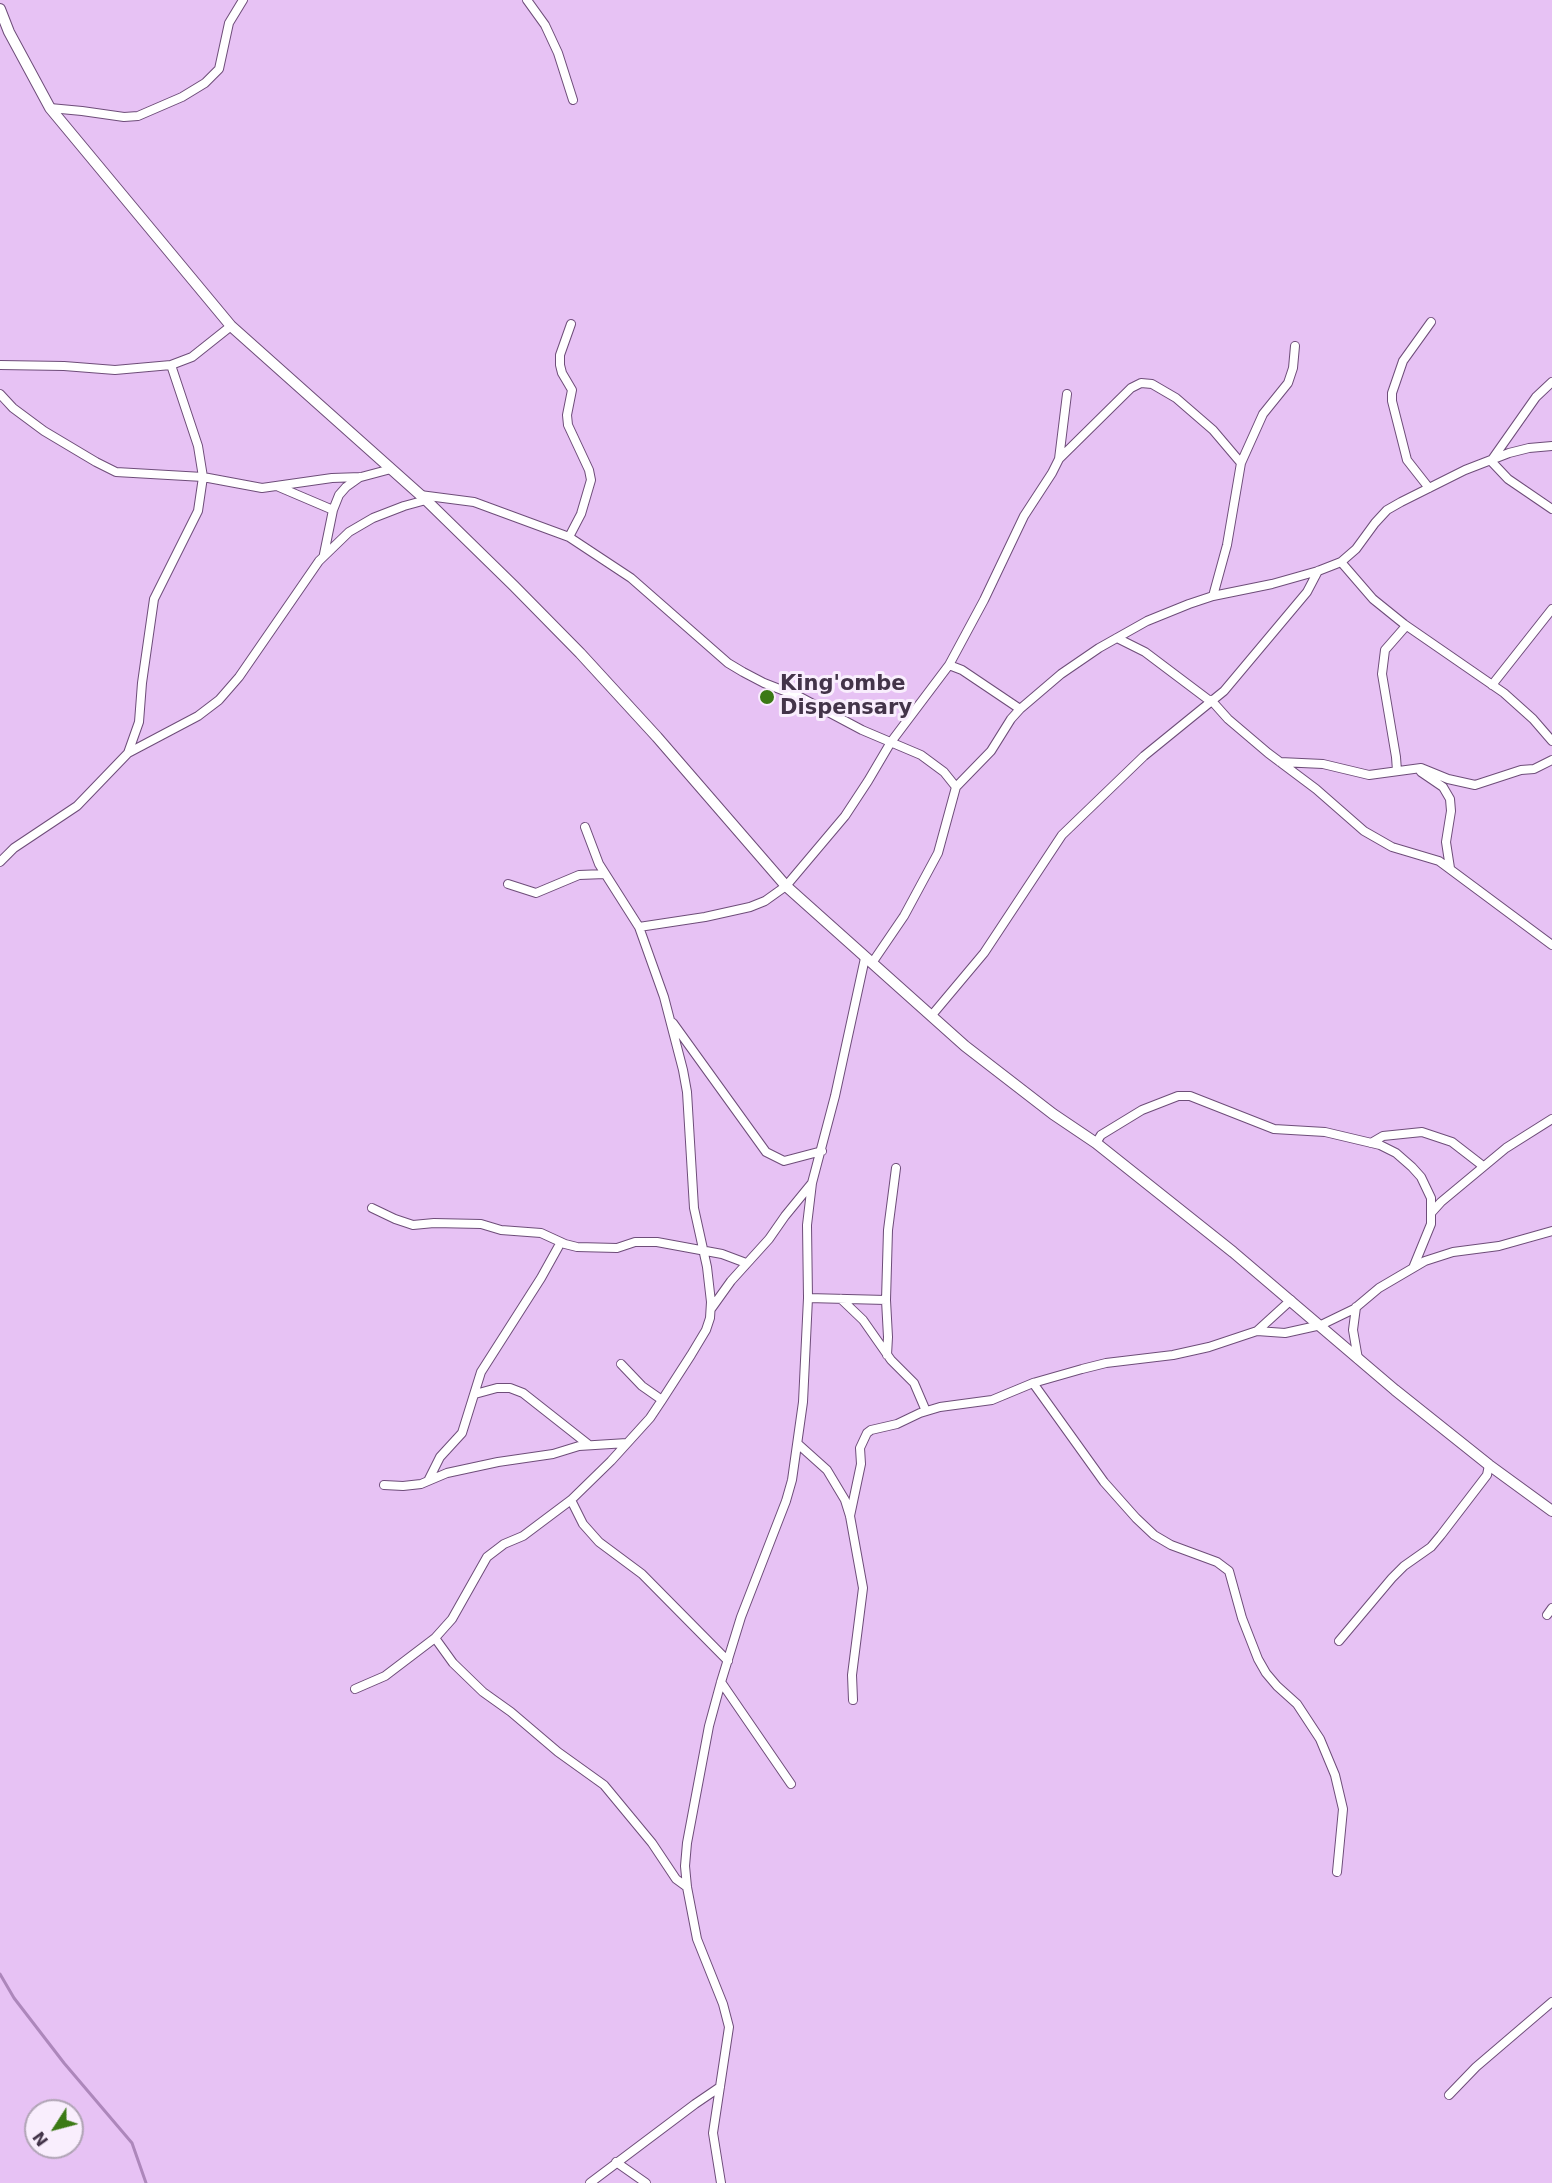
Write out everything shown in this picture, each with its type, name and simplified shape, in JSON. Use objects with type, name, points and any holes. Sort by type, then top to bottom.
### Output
[{"type":"street","points":[[50,108],[124,117],[138,116],[182,97],[205,83],[219,69],[229,23],[243,0]]},
{"type":"street","points":[[527,0],[544,25],[558,53],[573,100]]},
{"type":"street","points":[[0,9],[9,32],[50,108],[231,326],[423,497],[580,653],[657,737],[786,886],[965,1046],[1053,1114],[1096,1143],[1291,1300],[1358,1359],[1489,1465],[1552,1511]]},
{"type":"street","points":[[1429,488],[1407,460],[1392,393],[1403,361],[1431,322]]},
{"type":"street","points":[[569,537],[581,514],[591,480],[587,464],[568,425],[567,415],[572,390],[560,365],[560,354],[571,324]]},
{"type":"street","points":[[0,365],[115,370],[171,365],[192,357],[231,326]]},
{"type":"street","points":[[1213,596],[1227,545],[1241,463],[1258,423],[1291,377],[1295,346]]},
{"type":"street","points":[[128,753],[139,722],[154,599],[198,511],[203,477],[198,446],[171,365]]},
{"type":"street","points":[[1491,461],[1536,397],[1552,382]]},
{"type":"street","points":[[639,927],[750,908],[765,901],[786,886],[844,816],[891,742],[949,665],[984,600],[1024,516],[1059,459],[1131,388],[1141,383],[1152,384],[1176,398],[1213,430],[1241,463]]},
{"type":"street","points":[[0,394],[13,408],[44,430],[116,472],[203,477],[262,488],[332,477],[361,477],[391,469]]},
{"type":"street","points":[[1059,459],[1066,394]]},
{"type":"street","points":[[721,2183],[713,2133],[729,2027],[723,2004],[697,1939],[687,1887],[685,1866],[687,1843],[709,1726],[721,1682],[741,1617],[786,1501],[798,1444],[803,1402],[808,1298],[807,1225],[812,1183],[869,961],[904,916],[938,853],[956,787],[991,751],[1020,709],[1061,674],[1147,621],[1213,596],[1318,572],[1341,562],[1356,549],[1387,510],[1465,470],[1520,450],[1552,446]]},
{"type":"street","points":[[1491,461],[1508,479],[1552,509]]},
{"type":"street","points":[[324,556],[333,510],[339,495],[361,477]]},
{"type":"street","points":[[279,487],[333,510]]},
{"type":"street","points":[[0,862],[14,848],[77,806],[128,753],[198,716],[219,700],[239,677],[292,597],[324,556],[349,532],[373,518],[423,497],[474,502],[569,537],[632,578],[728,663],[764,683],[800,696],[861,730],[930,761],[956,787]]},
{"type":"street","points":[[1341,562],[1373,599],[1406,626],[1492,685],[1533,719],[1552,741]]},
{"type":"street","points":[[932,1016],[984,953],[1062,836],[1144,756],[1224,690],[1307,592],[1318,572]]},
{"type":"street","points":[[1492,685],[1552,609]]},
{"type":"street","points":[[1397,771],[1382,674],[1385,650],[1406,626]]},
{"type":"street","points":[[1117,638],[1145,652],[1210,701],[1228,719],[1316,789],[1364,831],[1392,847],[1426,856],[1450,868],[1470,886],[1552,945]]},
{"type":"street","points":[[949,665],[962,670],[1020,709]]},
{"type":"street","points":[[1280,762],[1323,764],[1369,775],[1421,768],[1448,779],[1475,785],[1521,770],[1533,769],[1552,760]]},
{"type":"street","points":[[1414,769],[1443,787],[1450,799],[1451,811],[1446,842],[1450,868]]},
{"type":"street","points":[[356,1689],[385,1676],[435,1638],[452,1619],[487,1557],[504,1544],[523,1536],[571,1500],[627,1443],[662,1400],[706,1330],[711,1309],[703,1250],[694,1208],[686,1082],[669,1017],[639,927],[593,852],[585,827]]},
{"type":"street","points":[[508,884],[536,893],[579,875],[605,874]]},
{"type":"street","points":[[669,1017],[766,1152],[784,1161],[822,1151]]},
{"type":"street","points":[[1096,1143],[1101,1135],[1142,1110],[1178,1096],[1190,1096],[1274,1129],[1325,1132],[1380,1145],[1396,1153],[1412,1167],[1428,1190],[1432,1212],[1427,1233],[1413,1268]]},
{"type":"street","points":[[1432,1212],[1483,1166],[1520,1138],[1552,1119]]},
{"type":"street","points":[[1371,1143],[1383,1136],[1422,1132],[1452,1142],[1483,1166]]},
{"type":"street","points":[[887,1355],[885,1300],[888,1230],[896,1168]]},
{"type":"street","points":[[711,1309],[812,1183]]},
{"type":"street","points":[[372,1208],[408,1224],[481,1224],[501,1230],[541,1233],[577,1247],[617,1248],[643,1241],[703,1250],[731,1256],[746,1263]]},
{"type":"street","points":[[850,1516],[859,1473],[860,1448],[867,1433],[876,1428],[897,1424],[926,1411],[951,1405],[992,1400],[1033,1383],[1106,1363],[1184,1353],[1257,1331],[1285,1333],[1321,1325],[1356,1307],[1372,1292],[1425,1261],[1453,1252],[1499,1246],[1552,1231]]},
{"type":"street","points":[[428,1481],[440,1457],[462,1433],[481,1372],[541,1278],[561,1242]]},
{"type":"street","points":[[808,1298],[885,1300]]},
{"type":"street","points":[[841,1299],[863,1320],[887,1355],[914,1383],[926,1411]]},
{"type":"street","points":[[1257,1331],[1291,1300]]},
{"type":"street","points":[[1356,1307],[1353,1330],[1358,1359]]},
{"type":"street","points":[[621,1365],[642,1386],[662,1400]]},
{"type":"street","points":[[1033,1383],[1104,1482],[1136,1518],[1154,1535],[1171,1545],[1217,1562],[1228,1571],[1242,1618],[1258,1659],[1277,1686],[1297,1704],[1320,1739],[1335,1775],[1343,1809],[1336,1872]]},
{"type":"street","points":[[475,1394],[497,1388],[510,1388],[524,1393],[589,1445]]},
{"type":"street","points":[[384,1485],[403,1486],[428,1481],[447,1473],[552,1454],[579,1446],[627,1443]]},
{"type":"street","points":[[798,1444],[827,1470],[845,1500],[850,1516],[863,1588],[852,1675],[853,1700]]},
{"type":"street","points":[[1339,1641],[1392,1578],[1404,1566],[1431,1547],[1487,1475],[1489,1465]]},
{"type":"street","points":[[571,1500],[583,1524],[598,1542],[642,1574],[728,1661]]},
{"type":"street","points":[[435,1638],[453,1663],[483,1692],[512,1712],[558,1752],[604,1785],[652,1842],[676,1879],[687,1887]]},
{"type":"street","points":[[721,1682],[791,1784]]},
{"type":"street","points":[[1449,2095],[1476,2067],[1552,2002]]},
{"type":"street","points":[[590,2183],[720,2087]]},
{"type":"street","points":[[616,2162],[646,2183]]},
{"type":"waterway","points":[[0,1974],[14,1998],[64,2063],[132,2143],[146,2183]]},
{"type":"place","name":"King'ombe Dispensary","points":[[767,697]]}]
